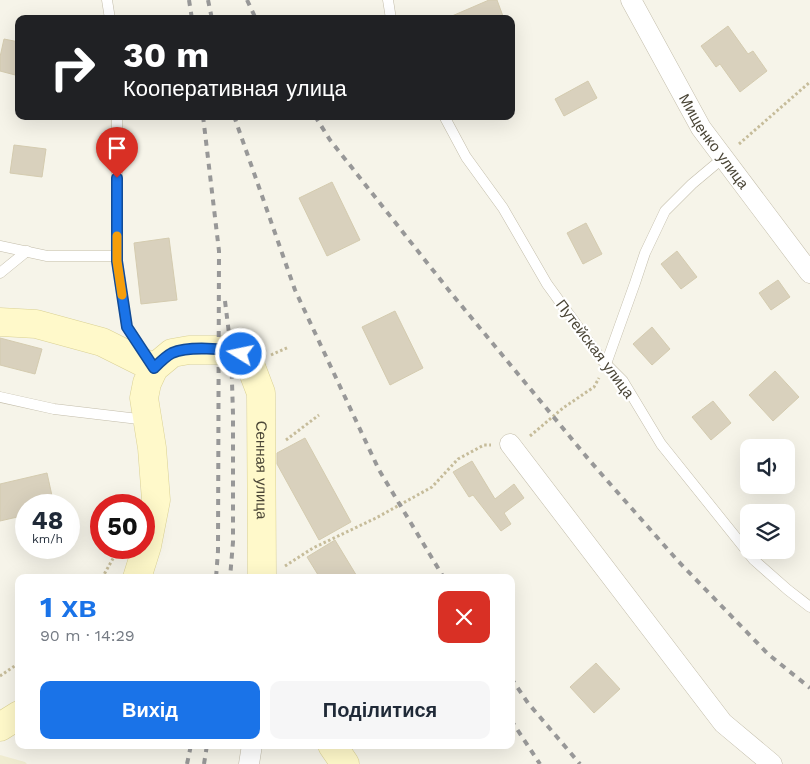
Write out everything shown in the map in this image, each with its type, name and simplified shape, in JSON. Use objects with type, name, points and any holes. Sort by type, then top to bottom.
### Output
[{"type":"main road","points":[[0,322],[36,324],[102,342],[154,368],[147,383],[144,398],[152,448],[156,500],[147,546],[138,574]]},
{"type":"main road","name":"Сенная улица","points":[[154,368],[172,353],[189,350],[231,350],[241,354],[250,364],[261,394],[262,457],[273,573]]},
{"type":"main road","points":[[0,727],[15,718]]},
{"type":"main road","points":[[335,749],[345,764]]},
{"type":"street","name":"Мищенко улица","points":[[631,0],[701,128],[810,273]]},
{"type":"street","points":[[510,444],[723,723],[772,764]]},
{"type":"street","points":[[249,764],[251,749]]},
{"type":"lane","points":[[107,0],[109,15]]},
{"type":"lane","points":[[388,0],[390,15]]},
{"type":"lane","points":[[116,120],[117,256],[127,327],[154,368]]},
{"type":"lane","name":"Путейская улица","points":[[446,120],[466,157],[503,208],[547,284],[606,364],[623,381],[661,444],[754,560],[810,607]]},
{"type":"lane","points":[[606,364],[645,253],[665,211],[692,184],[724,158]]},
{"type":"lane","points":[[0,246],[47,256],[117,256]]},
{"type":"lane","points":[[0,273],[27,251]]},
{"type":"lane","points":[[0,397],[54,409],[148,420]]},
{"type":"path","points":[[724,158],[810,82]]},
{"type":"path","points":[[273,573],[313,548],[376,518],[432,487],[458,459],[484,445],[523,442],[563,408],[594,387],[606,364]]},
{"type":"path","points":[[262,457],[319,415]]},
{"type":"path","points":[[104,574],[113,559]]},
{"type":"path","points":[[0,676],[15,666]]},
{"type":"shaded area","points":[[0,755],[25,762],[27,764],[0,764]]},
{"type":"building","points":[[489,0],[497,0],[503,15],[454,15]]},
{"type":"building","points":[[728,26],[748,54],[753,51],[767,71],[740,92],[720,64],[716,67],[701,46]]},
{"type":"building","points":[[4,39],[15,41],[15,75],[0,71],[0,57]]},
{"type":"building","points":[[588,81],[597,98],[564,116],[555,99]]},
{"type":"building","points":[[14,145],[46,149],[42,177],[10,173]]},
{"type":"building","points":[[332,182],[360,240],[327,256],[299,198]]},
{"type":"building","points":[[586,223],[602,254],[583,264],[567,233]]},
{"type":"building","points":[[169,238],[177,300],[141,304],[134,243]]},
{"type":"building","points":[[677,251],[697,277],[681,289],[661,264]]},
{"type":"building","points":[[778,280],[790,297],[771,310],[759,293]]},
{"type":"building","points":[[395,311],[423,368],[390,385],[362,327]]},
{"type":"building","points":[[652,327],[670,349],[652,365],[633,344]]},
{"type":"building","points":[[0,338],[42,349],[35,374],[0,365]]},
{"type":"building","points":[[775,371],[799,397],[773,421],[749,395]]},
{"type":"building","points":[[713,401],[731,423],[711,440],[692,417]]},
{"type":"building","points":[[305,438],[351,522],[319,540],[277,464],[277,453]]},
{"type":"building","points":[[472,461],[495,499],[514,484],[524,498],[504,513],[511,524],[501,531],[473,495],[469,497],[453,472]]},
{"type":"building","points":[[47,473],[52,494],[15,494],[15,518],[0,521],[0,484]]},
{"type":"building","points":[[335,540],[356,574],[318,574],[307,557]]},
{"type":"building","points":[[596,663],[620,689],[594,713],[570,687]]},
{"type":"railway","points":[[189,0],[191,15]]},
{"type":"railway","points":[[208,0],[211,15]]},
{"type":"railway","points":[[247,0],[254,15]]},
{"type":"railway","points":[[203,120],[219,251],[218,551],[216,574]]},
{"type":"railway","points":[[235,120],[295,290],[379,470],[442,574]]},
{"type":"railway","points":[[318,120],[330,140],[451,293],[590,461],[678,561],[768,654],[810,688]]},
{"type":"railway","points":[[225,301],[231,350],[233,414],[233,542],[230,574]]},
{"type":"railway","points":[[515,684],[528,703],[580,764]]},
{"type":"railway","points":[[515,726],[540,764]]},
{"type":"railway","points":[[187,764],[190,749]]},
{"type":"railway","points":[[204,764],[206,749]]},
{"type":"slow traffic","points":[[117,236],[117,261],[122,295]]},
{"type":"route","points":[[117,178],[117,261],[127,327],[154,368],[172,353],[189,350],[231,350],[241,354]]}]
